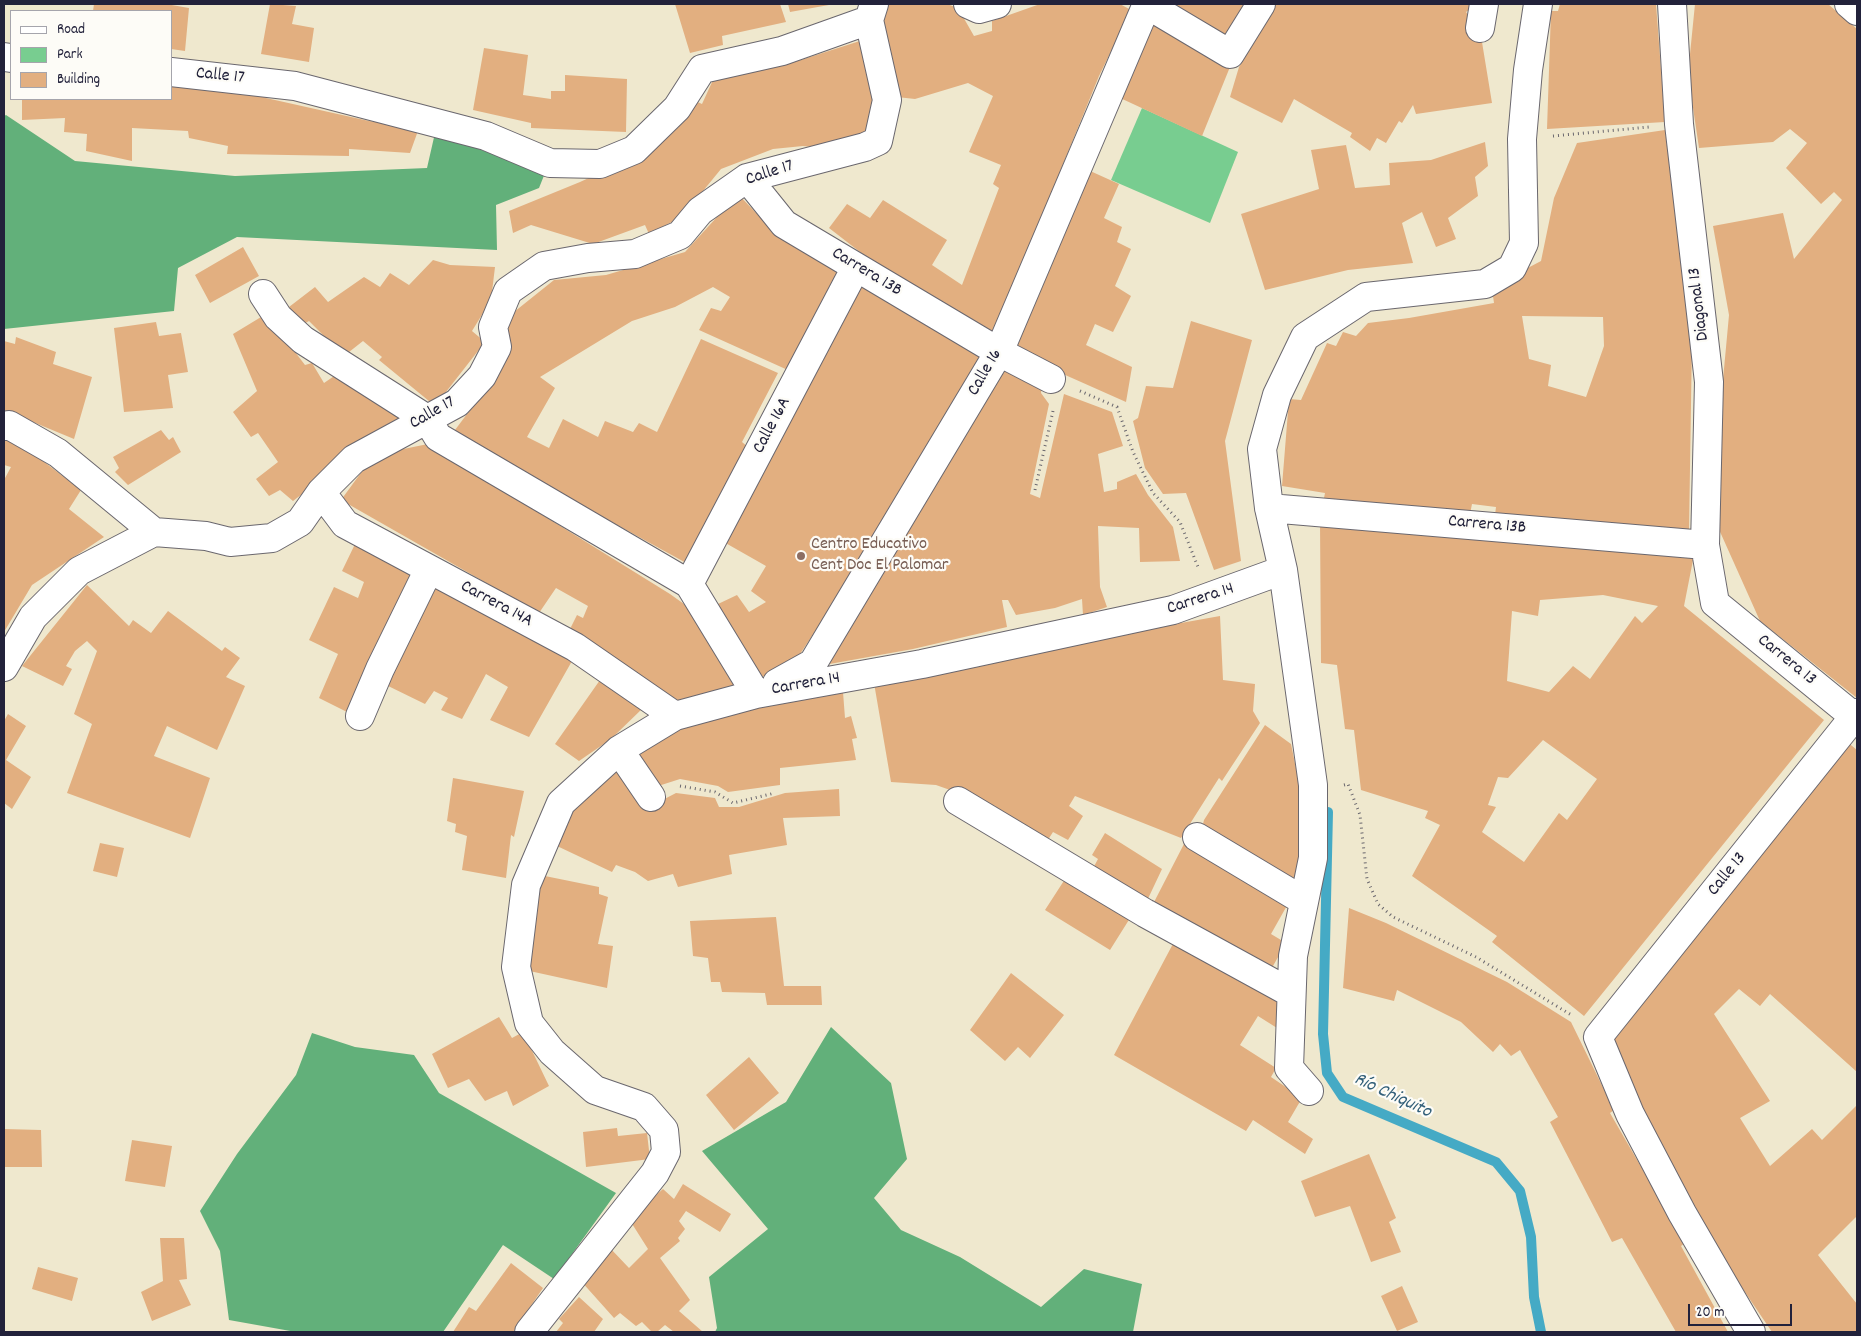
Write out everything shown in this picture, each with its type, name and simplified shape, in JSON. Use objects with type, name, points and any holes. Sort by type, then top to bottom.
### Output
[{"type":"street","points":[[968,4],[979,9],[997,4]]},
{"type":"street","points":[[1147,4],[1230,54],[1261,4]]},
{"type":"street","name":"Calle 16","points":[[756,694],[813,663],[999,352],[1147,4]]},
{"type":"street","points":[[1309,1091],[1289,1068],[1294,956],[1313,858],[1313,785],[1283,570],[1269,508],[1262,449],[1277,395],[1305,337],[1366,297],[1486,284],[1512,268],[1524,243],[1522,139],[1528,70],[1538,4]]},
{"type":"street","name":"Diagonal 13","points":[[1672,4],[1679,124],[1709,382],[1706,545],[1716,603]]},
{"type":"street","points":[[1849,4],[1857,11]]},
{"type":"street","name":"Calle 17","points":[[154,532],[206,536],[230,542],[272,538],[300,522],[322,492],[354,459],[457,403],[482,376],[496,347],[493,328],[508,291],[544,266],[588,258],[635,254],[680,235],[700,210],[747,178],[865,147],[878,141],[886,100],[872,12],[782,51],[702,69],[677,108],[634,150],[600,164],[550,163],[486,136],[295,86],[172,72]]},
{"type":"street","name":"Carrera 13B","points":[[747,178],[784,224],[999,352],[1051,378]]},
{"type":"street","name":"Calle 16A","points":[[689,584],[856,267]]},
{"type":"street","points":[[263,294],[278,317],[303,340],[427,419]]},
{"type":"street","name":"Carrera 14","points":[[427,419],[438,438],[689,584],[756,694],[922,664],[1173,610],[1283,570]]},
{"type":"street","points":[[4,667],[33,617],[79,571],[154,532],[58,453],[6,426]]},
{"type":"street","name":"Carrera 14A","points":[[322,492],[346,524],[575,647],[676,716]]},
{"type":"street","name":"Carrera 13B","points":[[1269,508],[1706,545]]},
{"type":"street","points":[[360,716],[380,669],[429,569]]},
{"type":"street","name":"Carrera 13","points":[[1716,603],[1856,716]]},
{"type":"street","points":[[529,1332],[655,1173],[666,1152],[664,1130],[644,1107],[595,1090],[547,1045],[529,1023],[516,968],[526,885],[561,803],[619,750],[676,716],[756,694]]},
{"type":"street","name":"Calle 13","points":[[1598,1037],[1856,716]]},
{"type":"street","points":[[619,750],[651,797]]},
{"type":"street","points":[[958,801],[1145,913],[1291,993]]},
{"type":"street","points":[[1197,837],[1304,901]]},
{"type":"street","points":[[1598,1037],[1630,1114],[1682,1213],[1751,1332]]},
{"type":"path","points":[[1522,139],[1679,124]]},
{"type":"path","points":[[1035,490],[1054,407],[1051,378],[1117,407],[1133,452],[1153,493],[1180,522],[1199,568]]},
{"type":"path","points":[[1313,785],[1348,784],[1360,815],[1367,879],[1378,904],[1393,917],[1476,957],[1580,1021],[1598,1037]]},
{"type":"path","points":[[651,797],[678,786],[715,792],[732,803],[775,793]]},
{"type":"green space","points":[[1142,108],[1238,152],[1210,223],[1111,180]]},
{"type":"green space","points":[[6,115],[75,161],[235,176],[427,168],[435,133],[545,173],[539,188],[496,205],[497,250],[237,237],[178,268],[174,311],[4,329],[4,116]]},
{"type":"green space","points":[[831,1027],[891,1083],[907,1159],[874,1198],[901,1230],[960,1257],[1041,1307],[1084,1269],[1142,1284],[1133,1332],[715,1332],[717,1328],[709,1277],[768,1229],[702,1151],[786,1102]]},
{"type":"green space","points":[[312,1033],[355,1047],[414,1055],[439,1093],[616,1193],[554,1279],[503,1245],[443,1332],[296,1332],[229,1320],[220,1251],[200,1211],[237,1154],[296,1075]]},
{"type":"building","points":[[94,4],[166,4],[189,8],[185,51],[172,49],[172,10],[93,10]]},
{"type":"building","points":[[270,4],[296,6],[292,24],[314,28],[309,62],[261,54]]},
{"type":"building","points":[[675,4],[780,4],[786,22],[722,36],[723,45],[690,53]]},
{"type":"building","points":[[788,4],[829,4],[829,5],[790,12]]},
{"type":"building","points":[[886,4],[947,4],[958,8],[974,36],[992,31],[992,21],[1040,4],[1120,4],[1131,10],[1099,76],[1013,287],[989,340],[873,262],[829,228],[847,204],[870,218],[883,200],[947,240],[932,265],[962,285],[999,188],[993,184],[1001,165],[969,152],[993,96],[968,83],[915,99],[897,97],[883,17]]},
{"type":"building","points":[[1165,4],[1245,4],[1222,39]]},
{"type":"building","points":[[1276,4],[1478,4],[1466,12],[1481,36],[1492,103],[1416,114],[1413,105],[1402,123],[1399,121],[1386,143],[1377,138],[1370,151],[1350,137],[1352,133],[1294,99],[1282,123],[1230,97],[1239,67]]},
{"type":"building","points":[[1560,4],[1656,4],[1665,122],[1547,129],[1551,11],[1558,11]]},
{"type":"building","points":[[1695,4],[1828,4],[1857,29],[1857,698],[1760,621],[1717,525],[1720,412],[1729,315],[1713,226],[1783,213],[1794,259],[1842,200],[1834,192],[1821,204],[1786,168],[1807,143],[1790,129],[1773,142],[1699,148],[1688,74]]},
{"type":"building","points":[[1150,21],[1232,62],[1202,136],[1118,97]]},
{"type":"building","points":[[863,40],[873,72],[872,128],[843,144],[822,148],[803,146],[773,149],[721,169],[694,202],[684,208],[687,214],[649,234],[645,225],[593,244],[531,225],[513,233],[509,211],[580,182],[654,148],[667,138],[671,126],[678,128],[689,98],[702,104],[713,80],[773,62],[785,65]]},
{"type":"building","points":[[484,48],[528,55],[523,95],[551,99],[551,91],[565,91],[565,75],[627,79],[626,132],[531,128],[531,123],[473,110]]},
{"type":"building","points":[[172,85],[267,90],[266,98],[369,121],[419,128],[410,153],[349,149],[349,156],[227,154],[228,146],[189,138],[188,131],[132,128],[132,161],[86,151],[87,134],[64,132],[65,118],[22,120],[22,100],[172,100]]},
{"type":"building","points":[[1665,130],[1692,341],[1689,532],[1495,515],[1496,507],[1472,504],[1470,514],[1324,498],[1325,493],[1282,486],[1289,399],[1301,400],[1327,343],[1336,346],[1343,332],[1356,336],[1368,323],[1494,303],[1493,296],[1524,270],[1541,261],[1554,198],[1577,143]],"holes":[[[1522,316],[1603,317],[1604,346],[1586,397],[1548,386],[1551,365],[1529,359]]]},
{"type":"building","points":[[1485,142],[1488,166],[1475,177],[1478,196],[1448,218],[1456,239],[1436,247],[1422,212],[1402,223],[1413,263],[1348,270],[1265,290],[1241,214],[1319,189],[1311,150],[1346,145],[1355,188],[1390,185],[1389,163],[1431,160]]},
{"type":"building","points":[[1088,170],[1119,184],[1104,218],[1122,227],[1117,242],[1131,249],[1115,286],[1131,296],[1113,332],[1095,324],[1086,345],[1132,367],[1126,402],[1009,350]]},
{"type":"building","points":[[738,194],[777,235],[844,269],[790,371],[699,330],[711,308],[721,311],[730,297],[713,287],[675,307],[632,321],[540,377],[555,388],[527,437],[549,448],[563,419],[598,437],[605,421],[633,432],[639,423],[657,432],[701,339],[778,373],[742,442],[749,448],[688,564],[452,434],[506,362],[509,316],[554,280],[606,275],[685,252]]},
{"type":"building","points":[[243,247],[259,276],[210,303],[195,275]]},
{"type":"building","points":[[433,260],[450,265],[495,267],[491,300],[472,331],[485,342],[435,406],[379,360],[382,357],[363,341],[344,356],[309,321],[302,325],[289,307],[315,287],[328,302],[364,277],[380,287],[390,273],[409,285]]},
{"type":"building","points":[[858,279],[984,357],[868,552],[798,657],[759,679],[742,655],[747,652],[718,604],[737,595],[749,612],[766,602],[751,591],[766,566],[722,541]]},
{"type":"building","points":[[266,314],[305,365],[312,363],[324,383],[340,372],[368,398],[401,418],[293,501],[280,490],[269,496],[256,479],[278,462],[258,433],[251,437],[233,412],[257,391],[233,334]]},
{"type":"building","points":[[1191,321],[1252,340],[1225,441],[1241,561],[1214,570],[1186,493],[1163,494],[1145,468],[1133,421],[1138,418],[1146,386],[1173,388]]},
{"type":"building","points":[[156,322],[159,336],[181,333],[188,372],[168,375],[173,408],[124,412],[114,328]]},
{"type":"building","points":[[16,337],[56,352],[53,364],[92,377],[74,439],[4,410],[4,341],[15,344]]},
{"type":"building","points":[[998,366],[1042,384],[1041,393],[1049,404],[1030,494],[1040,498],[1064,394],[1112,412],[1123,446],[1098,454],[1104,492],[1117,489],[1117,482],[1136,474],[1148,495],[1173,527],[1180,561],[1140,562],[1139,528],[1098,526],[1100,587],[1107,607],[1083,615],[1082,599],[1055,608],[1016,615],[1008,600],[1002,600],[1007,627],[913,649],[824,665],[851,627]]},
{"type":"building","points":[[161,430],[169,440],[173,437],[181,452],[128,485],[115,472],[119,468],[113,457]]},
{"type":"building","points":[[4,440],[22,445],[81,490],[69,509],[104,537],[32,585],[4,632],[4,480],[11,467],[4,465]]},
{"type":"building","points":[[428,444],[670,594],[691,609],[741,684],[679,707],[569,631],[577,615],[583,618],[588,606],[556,588],[539,613],[341,500],[374,455]]},
{"type":"building","points":[[1320,522],[1694,555],[1684,606],[1824,720],[1584,1016],[1492,942],[1497,936],[1412,876],[1440,825],[1425,818],[1428,811],[1361,790],[1354,730],[1345,729],[1337,665],[1321,663]],"holes":[[[1603,595],[1658,606],[1642,623],[1635,616],[1590,679],[1573,666],[1549,692],[1507,681],[1512,611],[1538,616],[1540,600]],[[1543,740],[1597,779],[1567,820],[1559,813],[1524,862],[1482,832],[1496,807],[1488,805],[1498,777],[1508,778]]]},
{"type":"building","points":[[356,542],[418,571],[347,712],[319,698],[338,654],[309,640],[334,587],[358,598],[364,582],[342,571]]},
{"type":"building","points":[[434,581],[572,661],[529,737],[490,720],[508,687],[486,674],[462,719],[441,710],[448,698],[434,691],[425,704],[382,683]]},
{"type":"building","points":[[87,585],[129,626],[133,620],[151,633],[168,611],[222,651],[225,647],[240,658],[226,677],[245,686],[217,750],[167,726],[154,756],[210,778],[190,838],[67,793],[92,724],[74,714],[97,651],[87,641],[75,651],[66,666],[72,669],[63,686],[22,666]]},
{"type":"building","points":[[1220,616],[1223,680],[1255,684],[1253,711],[1260,723],[1222,781],[1219,778],[1181,838],[1075,796],[1069,806],[1083,816],[1068,840],[1053,832],[1044,846],[1007,820],[995,806],[936,785],[891,782],[874,683],[1179,617],[1181,623]]},
{"type":"building","points":[[600,680],[644,707],[611,739],[579,761],[555,744]]},
{"type":"building","points":[[843,692],[845,718],[851,716],[857,738],[852,739],[856,760],[780,768],[780,785],[728,792],[718,786],[680,779],[652,788],[635,753],[696,720],[752,704]]},
{"type":"building","points":[[8,714],[26,726],[6,760],[31,777],[12,809],[4,803],[4,721]]},
{"type":"building","points":[[1265,725],[1291,744],[1306,817],[1298,891],[1201,832],[1204,820]]},
{"type":"building","points":[[1846,741],[1857,750],[1857,1072],[1770,994],[1760,1006],[1739,989],[1714,1014],[1770,1101],[1740,1118],[1770,1166],[1812,1129],[1822,1140],[1857,1105],[1857,1216],[1818,1255],[1857,1304],[1857,1332],[1772,1332],[1715,1248],[1666,1156],[1608,1039]]},
{"type":"building","points":[[617,765],[651,806],[676,793],[715,798],[719,807],[739,807],[785,793],[839,789],[840,816],[783,818],[787,845],[729,855],[732,874],[678,887],[673,874],[648,881],[635,872],[616,865],[612,872],[557,846],[578,798]]},
{"type":"building","points":[[453,778],[524,791],[514,837],[511,835],[506,878],[462,870],[467,836],[455,832],[456,824],[447,821]]},
{"type":"building","points":[[1105,833],[1162,869],[1145,905],[1091,872],[1098,859],[1092,855]]},
{"type":"building","points":[[1185,842],[1289,902],[1271,934],[1286,943],[1269,973],[1152,906]]},
{"type":"building","points":[[100,843],[124,848],[117,877],[93,871]]},
{"type":"building","points":[[540,875],[599,887],[599,894],[608,897],[598,944],[613,946],[607,988],[525,970]]},
{"type":"building","points":[[1067,876],[1132,915],[1110,950],[1045,910]]},
{"type":"building","points":[[1349,908],[1386,923],[1507,982],[1571,1022],[1614,1110],[1610,1113],[1685,1243],[1681,1246],[1728,1332],[1676,1332],[1622,1238],[1612,1242],[1550,1122],[1558,1117],[1520,1050],[1511,1056],[1500,1044],[1493,1052],[1461,1022],[1397,990],[1394,1001],[1343,988]]},
{"type":"building","points":[[776,917],[784,986],[821,986],[822,1005],[767,1005],[765,993],[722,992],[720,982],[711,982],[708,958],[693,956],[690,921]]},
{"type":"building","points":[[1175,940],[1282,998],[1277,1028],[1258,1016],[1240,1045],[1276,1068],[1271,1077],[1302,1098],[1288,1122],[1313,1139],[1305,1154],[1253,1120],[1246,1131],[1114,1055]]},
{"type":"building","points":[[1011,973],[1064,1015],[1030,1058],[1018,1047],[1005,1061],[970,1030]]},
{"type":"building","points":[[499,1017],[512,1038],[523,1032],[549,1086],[513,1106],[507,1091],[485,1101],[469,1079],[448,1088],[432,1054]]},
{"type":"building","points":[[749,1057],[779,1093],[734,1130],[706,1095]]},
{"type":"building","points":[[617,1128],[618,1136],[647,1133],[650,1159],[586,1167],[583,1132]]},
{"type":"building","points":[[4,1129],[41,1130],[42,1167],[4,1167]]},
{"type":"building","points":[[132,1140],[172,1146],[165,1187],[125,1181]]},
{"type":"building","points":[[1369,1154],[1396,1218],[1389,1222],[1401,1252],[1371,1262],[1350,1206],[1315,1217],[1301,1181]]},
{"type":"building","points":[[683,1184],[731,1214],[720,1232],[686,1211],[679,1221],[685,1229],[678,1238],[680,1241],[660,1258],[690,1300],[679,1311],[703,1332],[674,1332],[665,1325],[657,1332],[652,1332],[642,1322],[636,1326],[620,1313],[614,1318],[580,1280],[610,1248],[629,1268],[648,1249],[629,1219],[663,1189],[674,1199]]},
{"type":"building","points":[[160,1238],[184,1238],[187,1279],[179,1280],[191,1305],[152,1321],[141,1292],[163,1281]]},
{"type":"building","points":[[511,1263],[543,1288],[513,1332],[453,1332],[469,1307],[476,1311]]},
{"type":"building","points":[[38,1267],[78,1278],[72,1301],[32,1289]]},
{"type":"building","points":[[1402,1286],[1418,1322],[1397,1331],[1381,1296]]},
{"type":"building","points":[[579,1297],[603,1319],[594,1332],[556,1332],[563,1323],[559,1319]]},
{"type":"waterway","name":"Río Chiquito","points":[[1328,812],[1323,1034],[1327,1073],[1343,1097],[1496,1162],[1520,1191],[1531,1237],[1534,1297],[1541,1332]]},
{"type":"place","name":"Centro Educativo Cent Doc El Palomar","points":[[801,556]]}]
